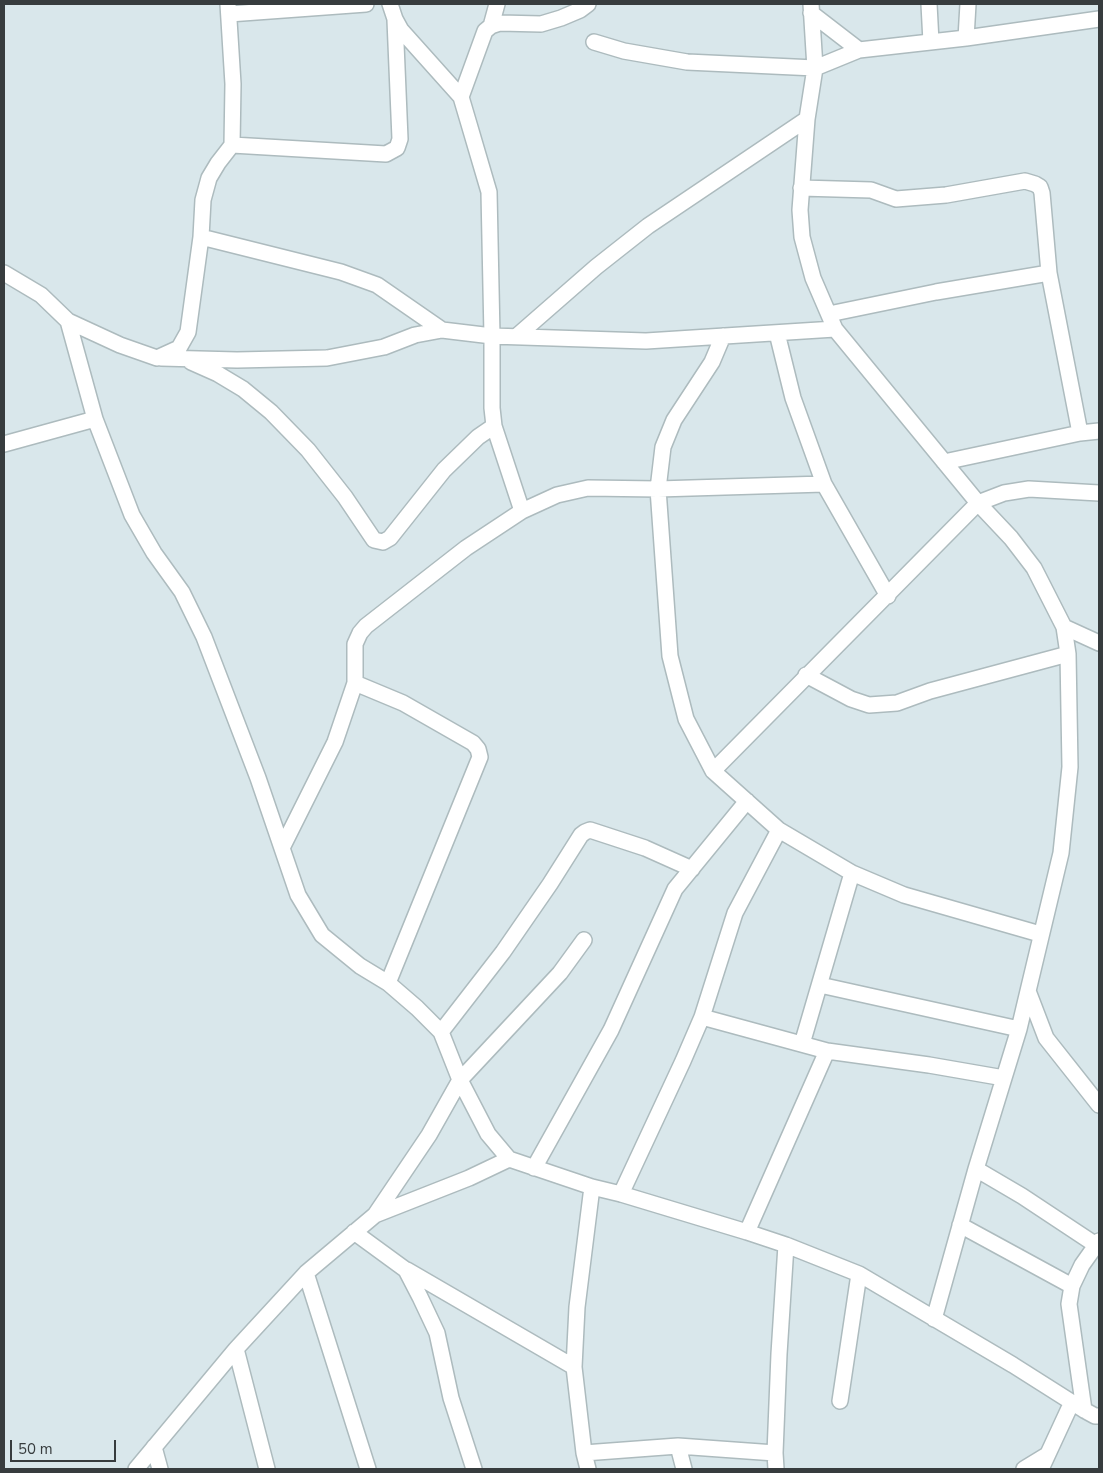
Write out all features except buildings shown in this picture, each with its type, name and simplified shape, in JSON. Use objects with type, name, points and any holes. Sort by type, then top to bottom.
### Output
[{"type":"street","points":[[157,358],[179,348],[188,332],[201,237],[203,200],[210,178],[218,163],[232,145],[233,84],[228,9],[366,4]]},
{"type":"street","points":[[390,4],[395,20],[401,30],[461,97],[489,192],[492,408],[494,426],[522,511]]},
{"type":"street","points":[[461,97],[497,4]]},
{"type":"street","points":[[490,26],[500,23],[541,24],[580,10],[588,4]]},
{"type":"street","points":[[929,4],[931,42]]},
{"type":"street","points":[[966,38],[968,4]]},
{"type":"street","points":[[811,8],[859,50]]},
{"type":"street","points":[[811,8],[815,68],[807,120],[800,210],[802,237],[813,278],[836,329],[944,462],[978,503],[1011,538],[1034,568],[1064,627],[1068,654],[1070,767],[1061,853],[1040,934],[1019,1029],[976,1169],[934,1319]]},
{"type":"street","points":[[594,42],[624,51],[687,62],[815,68],[859,50],[966,38],[1099,19]]},
{"type":"street","points":[[232,145],[386,154],[397,148],[400,139],[395,20]]},
{"type":"street","points":[[517,336],[596,267],[648,226],[807,120]]},
{"type":"street","points":[[801,188],[871,190],[896,199],[946,195],[1026,182],[1040,187],[1049,273],[1080,433]]},
{"type":"street","points":[[201,237],[341,272],[377,285],[442,330]]},
{"type":"street","points":[[4,273],[41,295],[68,321],[120,345],[157,358],[238,360],[327,358],[384,347],[415,334],[442,330],[492,336],[646,341],[836,329]]},
{"type":"street","points":[[829,314],[945,290],[1049,273]]},
{"type":"street","points":[[68,321],[95,419],[132,515],[154,553],[182,592],[204,637],[254,769],[298,896],[322,935],[360,966],[388,983],[418,1008],[441,1032],[460,1080],[488,1134],[509,1159],[592,1187],[747,1232],[786,1245],[859,1274],[1078,1406],[1095,1416],[1099,1416]]},
{"type":"street","points":[[777,333],[793,398],[824,484],[888,596]]},
{"type":"street","points":[[724,336],[712,362],[674,420],[662,447],[658,489],[670,656],[686,719],[713,771],[778,830],[852,873],[904,896],[1040,934]]},
{"type":"street","points":[[185,359],[243,388],[271,412],[314,458],[345,497],[374,540],[383,542],[390,538],[444,470],[478,437],[494,426]]},
{"type":"street","points":[[4,444],[95,419]]},
{"type":"street","points":[[944,462],[1080,433],[1099,431]]},
{"type":"street","points":[[282,848],[335,742],[355,683],[355,644],[360,633],[366,626],[466,548],[522,511],[556,495],[588,488],[658,489],[824,484]]},
{"type":"street","points":[[713,771],[978,503],[1004,493],[1030,489],[1099,493]]},
{"type":"street","points":[[1064,627],[1099,643]]},
{"type":"street","points":[[806,675],[851,699],[869,705],[897,703],[930,691],[1068,654]]},
{"type":"street","points":[[355,683],[403,703],[473,743],[478,749],[480,757],[388,983]]},
{"type":"street","points":[[534,1168],[611,1030],[675,889],[747,801]]},
{"type":"street","points":[[441,1032],[503,952],[581,835],[585,832],[590,830],[646,848],[692,869]]},
{"type":"street","points":[[621,1194],[702,1017],[735,913],[778,830]]},
{"type":"street","points":[[802,1044],[852,873]]},
{"type":"street","points":[[136,1469],[236,1349],[306,1273],[375,1215],[429,1135],[460,1080],[560,973],[584,940]]},
{"type":"street","points":[[820,985],[1019,1029]]},
{"type":"street","points":[[1028,991],[1046,1038],[1099,1105]]},
{"type":"street","points":[[702,1017],[827,1051],[929,1065],[1004,1078]]},
{"type":"street","points":[[747,1232],[827,1051]]},
{"type":"street","points":[[375,1215],[454,1185],[509,1159]]},
{"type":"street","points":[[976,1169],[1098,1243],[1082,1265],[1072,1286],[1069,1304],[1078,1406],[1047,1455],[1041,1469]]},
{"type":"street","points":[[588,1469],[584,1453],[574,1367],[577,1307],[592,1187]]},
{"type":"street","points":[[960,1225],[1072,1286]]},
{"type":"street","points":[[354,1232],[406,1270],[574,1367]]},
{"type":"street","points":[[776,1469],[775,1453],[786,1245]]},
{"type":"street","points":[[406,1270],[437,1333],[451,1398],[474,1469]]},
{"type":"street","points":[[306,1273],[368,1469]]},
{"type":"street","points":[[840,1401],[859,1274]]},
{"type":"street","points":[[236,1349],[267,1469]]},
{"type":"street","points":[[154,1446],[160,1469]]},
{"type":"street","points":[[584,1453],[678,1446],[775,1453]]},
{"type":"street","points":[[678,1446],[684,1469]]},
{"type":"street","points":[[1024,1469],[1047,1455]]}]
